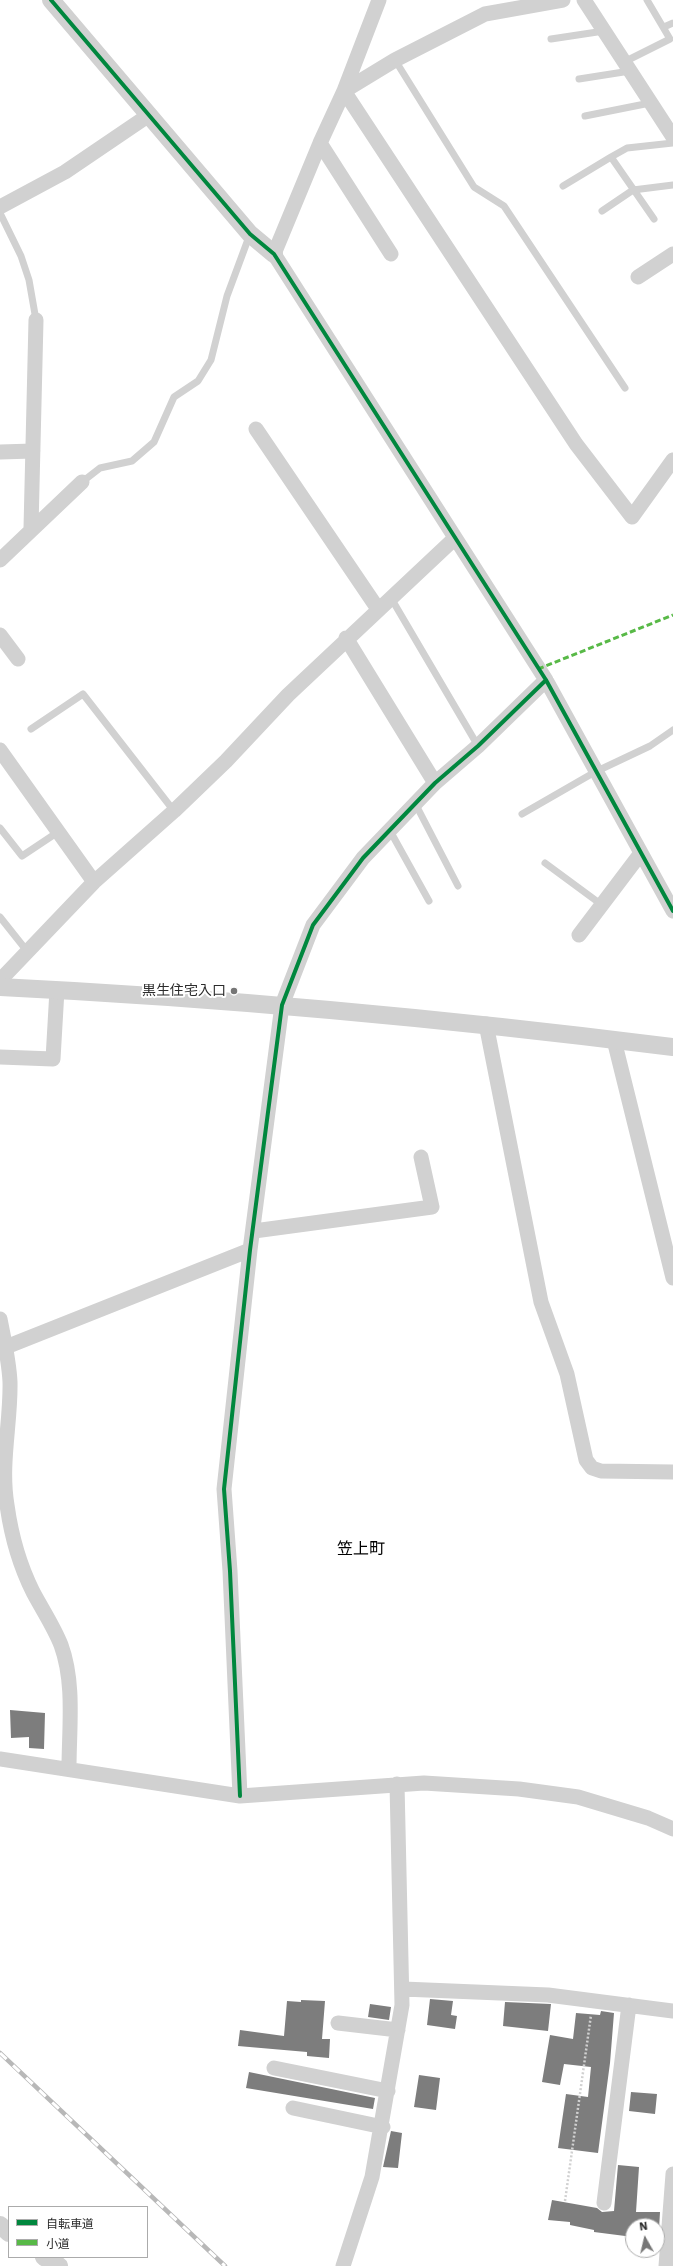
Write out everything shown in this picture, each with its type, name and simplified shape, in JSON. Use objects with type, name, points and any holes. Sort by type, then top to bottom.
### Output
[{"type":"street","points":[[51,0],[250,234],[274,254],[454,539],[546,680],[595,772],[673,911]]},
{"type":"street","points":[[274,254],[320,143],[344,91],[378,0]]},
{"type":"street","points":[[344,91],[395,60],[485,14],[563,0]]},
{"type":"street","points":[[584,0],[673,138]]},
{"type":"street","points":[[344,91],[576,444],[632,517],[673,460]]},
{"type":"street","points":[[0,207],[65,172],[149,115]]},
{"type":"street","points":[[320,143],[391,254]]},
{"type":"street","points":[[638,278],[673,254]]},
{"type":"street","points":[[31,528],[36,320]]},
{"type":"street","points":[[256,429],[378,609]]},
{"type":"street","points":[[0,452],[33,451]]},
{"type":"street","points":[[0,560],[31,528],[82,482]]},
{"type":"street","points":[[454,539],[346,638],[174,811],[94,882],[5,975],[0,986],[282,1005],[486,1024],[673,1047]]},
{"type":"street","points":[[0,635],[18,659]]},
{"type":"street","points":[[346,638],[435,783]]},
{"type":"street","points":[[240,1796],[230,1571],[224,1489],[250,1250],[254,1231],[282,1005],[313,925],[363,858],[389,829],[416,805],[435,783],[478,746],[546,680]]},
{"type":"street","points":[[0,750],[94,882]]},
{"type":"street","points":[[579,935],[641,853]]},
{"type":"street","points":[[0,1057],[53,1059],[57,990]]},
{"type":"street","points":[[486,1024],[541,1302],[567,1374],[586,1460],[592,1468],[601,1471],[673,1472]]},
{"type":"street","points":[[614,1040],[673,1278]]},
{"type":"street","points":[[254,1231],[432,1207],[421,1157]]},
{"type":"street","points":[[6,1347],[250,1250]]},
{"type":"street","points":[[1,1325],[6,1347],[10,1382],[5,1473],[7,1505],[16,1544],[32,1590],[61,1645],[68,1675],[70,1700],[69,1768]]},
{"type":"street","points":[[0,1759],[69,1768],[240,1796],[424,1783],[519,1789],[578,1797],[648,1818],[673,1829]]},
{"type":"street","points":[[343,2266],[372,2177],[388,2091],[403,1989],[397,1784]]},
{"type":"street","points":[[403,1989],[548,1995],[673,2011]]},
{"type":"street","points":[[604,2203],[629,2005]]},
{"type":"street","points":[[338,2023],[398,2030]]},
{"type":"street","points":[[274,2068],[388,2091]]},
{"type":"street","points":[[293,2108],[382,2127]]},
{"type":"street","points":[[666,2266],[673,2174]]},
{"type":"street","points":[[0,2225],[8,2232]]},
{"type":"street","points":[[46,2258],[59,2266]]},
{"type":"lane","points":[[579,79],[627,67],[670,39],[647,0]]},
{"type":"lane","points":[[664,27],[673,23]]},
{"type":"lane","points":[[551,39],[604,31]]},
{"type":"lane","points":[[395,60],[474,187],[504,206],[625,388]]},
{"type":"lane","points":[[585,116],[650,103]]},
{"type":"lane","points":[[563,186],[627,148],[673,143]]},
{"type":"lane","points":[[611,157],[654,219]]},
{"type":"lane","points":[[602,210],[633,190],[673,185]]},
{"type":"lane","points":[[0,212],[21,256],[29,280],[36,320]]},
{"type":"lane","points":[[82,482],[100,468],[132,461],[154,442],[174,398],[198,381],[211,360],[227,296],[250,234]]},
{"type":"lane","points":[[391,598],[478,746]]},
{"type":"lane","points":[[31,730],[83,694],[174,811]]},
{"type":"lane","points":[[522,814],[595,772],[650,746],[673,730]]},
{"type":"lane","points":[[416,805],[458,886]]},
{"type":"lane","points":[[0,828],[22,856],[58,832]]},
{"type":"lane","points":[[389,829],[429,901]]},
{"type":"lane","points":[[545,863],[602,905]]},
{"type":"lane","points":[[0,917],[27,951]]},
{"type":"path","points":[[565,2201],[593,2001]]},
{"type":"building","points":[[10,1710],[45,1713],[44,1749],[29,1748],[29,1737],[11,1738]]},
{"type":"building","points":[[430,1999],[453,2001],[451,2015],[457,2016],[455,2029],[427,2025]]},
{"type":"building","points":[[301,2000],[325,2001],[322,2039],[330,2039],[329,2058],[307,2056],[307,2052],[238,2046],[240,2030],[284,2036],[287,2001],[301,2002]]},
{"type":"building","points":[[505,2002],[551,2004],[548,2031],[503,2026]]},
{"type":"building","points":[[370,2004],[391,2007],[389,2020],[368,2017]]},
{"type":"building","points":[[601,2011],[614,2013],[610,2063],[598,2153],[558,2148],[566,2094],[588,2097],[591,2067],[564,2064],[560,2085],[542,2082],[550,2035],[573,2039],[576,2013],[600,2015]]},
{"type":"building","points":[[249,2072],[375,2098],[373,2109],[246,2088]]},
{"type":"building","points":[[419,2075],[440,2078],[436,2110],[414,2107]]},
{"type":"building","points":[[631,2092],[657,2094],[655,2114],[629,2111]]},
{"type":"building","points":[[391,2131],[402,2133],[398,2168],[383,2167]]},
{"type":"building","points":[[618,2165],[639,2167],[636,2212],[660,2212],[660,2218],[625,2218],[625,2236],[594,2232],[594,2230],[570,2225],[570,2222],[548,2220],[552,2200],[597,2208],[602,2212],[614,2211]]},
{"type":"railway","points":[[0,2053],[225,2266]]},
{"type":"marked path","points":[[538,669],[673,615]]},
{"type":"cycle path","points":[[51,0],[250,234],[274,254],[546,680],[673,911]]},
{"type":"cycle path","points":[[240,1796],[230,1571],[224,1489],[250,1250],[282,1005],[313,925],[363,858],[435,783],[478,746],[546,680]]},
{"type":"place","name":"黒生住宅入口","points":[[234,991]]},
{"type":"district","name":"笠上町","points":[[361,1549]]}]
